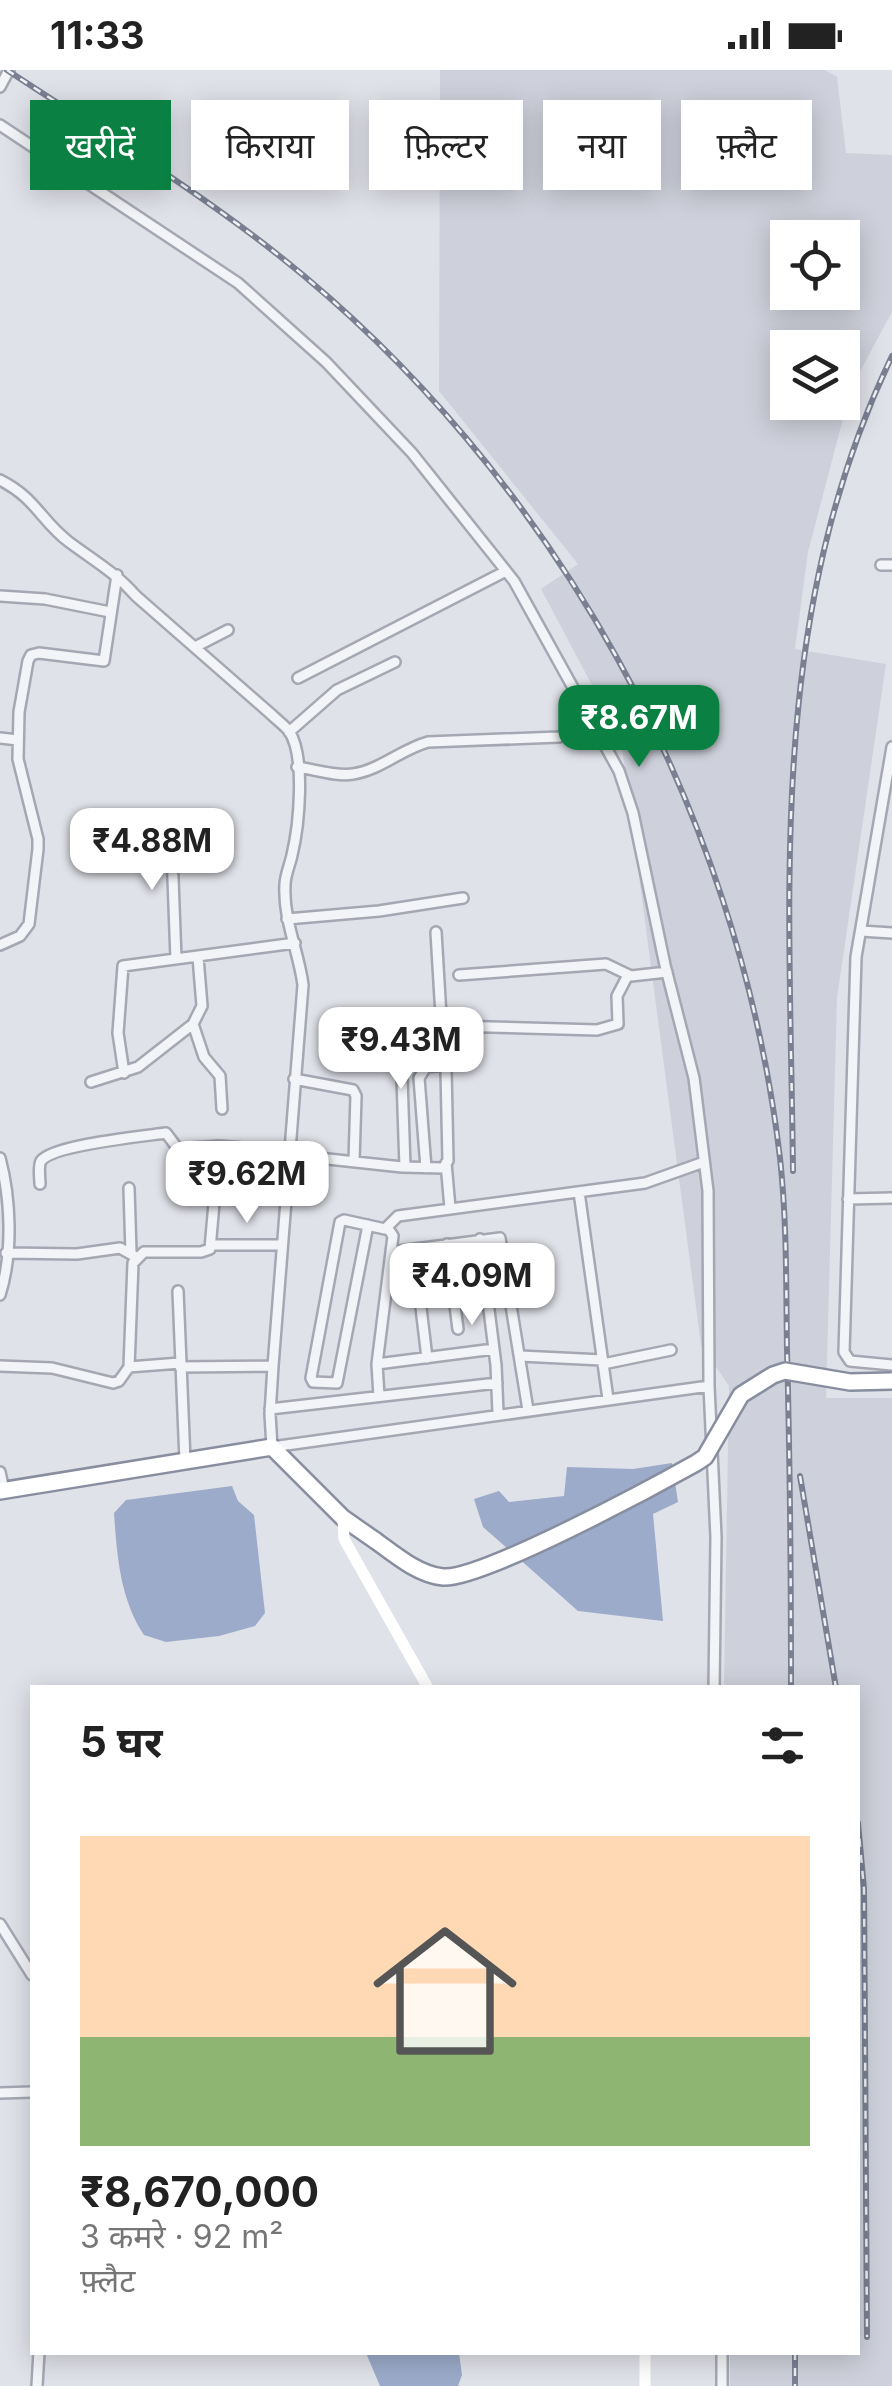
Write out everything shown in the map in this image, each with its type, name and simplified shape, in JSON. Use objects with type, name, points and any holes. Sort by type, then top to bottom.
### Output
[{"type":"highway","points":[[2,1491],[272,1447],[343,1518],[399,1558],[443,1577],[466,1574],[523,1550],[696,1463],[704,1457],[740,1394],[773,1375],[785,1371],[850,1382],[892,1381]]},
{"type":"street","points":[[0,87],[9,70]]},
{"type":"street","points":[[0,125],[238,283],[326,362],[413,454],[506,571],[543,630],[619,771],[633,813],[694,1078],[708,1191],[709,1386],[715,1467],[714,1685]]},
{"type":"street","points":[[0,480],[29,497],[68,542],[117,575],[289,732],[297,767],[298,807],[293,853],[284,884],[303,985],[270,1409],[272,1447],[709,1386]]},
{"type":"street","points":[[298,678],[506,571]]},
{"type":"street","points":[[0,945],[20,936],[29,924],[38,849],[20,779],[18,740],[19,712],[31,655],[104,661],[117,575]]},
{"type":"street","points":[[0,596],[44,599],[110,612]]},
{"type":"street","points":[[194,647],[228,630]]},
{"type":"street","points":[[289,732],[337,690],[395,662]]},
{"type":"street","points":[[297,767],[348,775],[428,742],[559,736],[595,727]]},
{"type":"street","points":[[0,738],[18,740]]},
{"type":"street","points":[[892,746],[856,958],[844,1352],[850,1361],[892,1364]]},
{"type":"street","points":[[879,822],[892,822]]},
{"type":"street","points":[[171,825],[176,959]]},
{"type":"street","points":[[288,919],[379,912],[463,898]]},
{"type":"street","points":[[861,930],[892,932]]},
{"type":"street","points":[[436,932],[441,1016],[445,1024],[450,1208]]},
{"type":"street","points":[[124,1073],[118,1033],[121,969],[132,964],[295,944]]},
{"type":"street","points":[[91,1082],[149,1062],[193,1024],[202,1006],[198,957]]},
{"type":"street","points":[[459,975],[606,964],[628,975],[667,972]]},
{"type":"street","points":[[445,1024],[614,1028],[618,1024],[618,991],[628,975]]},
{"type":"street","points":[[193,1024],[204,1057],[219,1072],[222,1110]]},
{"type":"street","points":[[426,1168],[419,1078],[426,1067],[446,1066]]},
{"type":"street","points":[[402,1079],[405,1168]]},
{"type":"street","points":[[294,1080],[350,1088],[356,1093],[354,1160]]},
{"type":"street","points":[[40,1184],[41,1160],[74,1146],[166,1133],[178,1149],[219,1146],[405,1168],[440,1169],[446,1164]]},
{"type":"street","points":[[212,1245],[219,1146]]},
{"type":"street","points":[[0,1158],[7,1188],[6,1253],[0,1295]]},
{"type":"street","points":[[385,1229],[398,1216],[645,1183],[704,1162]]},
{"type":"street","points":[[0,1366],[61,1369],[112,1384],[119,1382],[130,1366],[134,1255],[129,1188]]},
{"type":"street","points":[[579,1192],[608,1399]]},
{"type":"street","points":[[848,1199],[892,1198]]},
{"type":"street","points":[[368,1225],[337,1384],[314,1382],[311,1378],[340,1222],[344,1220],[368,1225],[385,1229],[392,1233],[377,1364],[379,1396]]},
{"type":"street","points":[[391,1252],[496,1237],[502,1240],[528,1410]]},
{"type":"street","points":[[480,1239],[498,1414]]},
{"type":"street","points":[[447,1244],[458,1330]]},
{"type":"street","points":[[6,1253],[77,1254],[120,1248],[134,1255],[201,1252],[212,1245],[282,1245]]},
{"type":"street","points":[[414,1249],[428,1358]]},
{"type":"street","points":[[178,1292],[185,1461]]},
{"type":"street","points":[[377,1364],[494,1349]]},
{"type":"street","points":[[520,1356],[603,1362],[671,1350]]},
{"type":"street","points":[[130,1366],[273,1366]]},
{"type":"street","points":[[270,1409],[496,1382]]},
{"type":"street","points":[[0,1472],[2,1491]]},
{"type":"street","points":[[343,1518],[344,1539],[426,1685]]},
{"type":"street","points":[[0,1924],[30,1972]]},
{"type":"street","points":[[0,2092],[30,2092]]},
{"type":"street","points":[[37,2386],[39,2355]]},
{"type":"street","points":[[644,2355],[645,2386]]},
{"type":"street","points":[[722,2355],[722,2386]]},
{"type":"shaded area","points":[[440,70],[825,70],[837,77],[846,153],[892,155],[892,312],[860,371],[860,330],[770,330],[770,420],[843,420],[808,552],[795,649],[886,664],[837,998],[826,1398],[892,1398],[892,2386],[730,2386],[730,2355],[860,2355],[860,1685],[724,1685],[729,1386],[701,1345],[621,740],[541,589],[578,564],[439,391],[440,190],[523,190],[523,100],[440,100]]},
{"type":"water","points":[[672,1463],[678,1502],[653,1514],[663,1621],[578,1611],[483,1527],[474,1499],[499,1491],[509,1502],[564,1496],[567,1467],[633,1469]]},
{"type":"water","points":[[232,1486],[238,1501],[254,1515],[265,1613],[255,1626],[219,1636],[166,1642],[144,1635],[125,1592],[114,1513],[126,1500]]},
{"type":"water","points":[[367,2355],[459,2355],[462,2375],[458,2386],[380,2386]]},
{"type":"railway","points":[[7,70],[245,229],[376,341],[466,438],[547,544],[617,657],[676,777],[723,901],[758,1028],[780,1158],[786,1254],[791,1685]]},
{"type":"railway","points":[[793,1171],[790,858],[794,756],[805,655],[823,554],[851,455],[892,356]]},
{"type":"railway","points":[[800,1476],[835,1685]]},
{"type":"railway","points":[[860,1845],[864,1889],[867,2337]]},
{"type":"railway","points":[[795,2355],[795,2386]]}]
